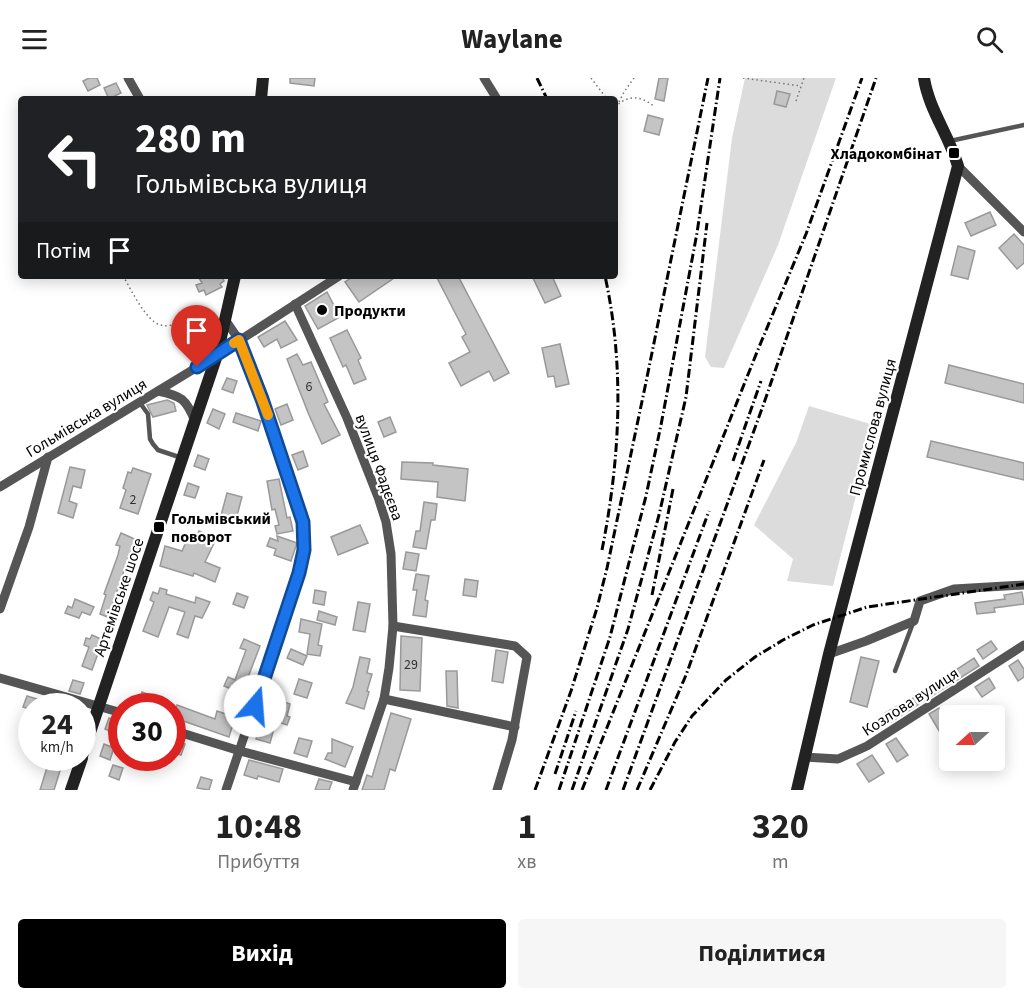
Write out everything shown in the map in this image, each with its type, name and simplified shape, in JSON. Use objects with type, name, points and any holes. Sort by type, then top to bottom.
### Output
[{"type":"main road","points":[[261,96],[264,78]]},
{"type":"main road","points":[[924,78],[930,100],[950,141],[958,166]]},
{"type":"main road","name":"Промислова вулиця","points":[[797,790],[829,654],[958,166]]},
{"type":"main road","name":"Артемівське шосе","points":[[96,715],[217,355],[234,279]]},
{"type":"main road","name":"Артемівське шосе","points":[[71,790],[77,771]]},
{"type":"street","points":[[128,78],[138,96]]},
{"type":"street","points":[[484,78],[495,96]]},
{"type":"street","points":[[958,166],[1024,232]]},
{"type":"street","name":"Гольмівська вулиця","points":[[0,487],[217,355],[334,279]]},
{"type":"street","name":"вулиця Фадєєва","points":[[295,304],[347,418],[386,522],[391,554],[393,626],[384,699],[355,786]]},
{"type":"street","points":[[226,321],[239,340],[262,399],[303,522],[304,550],[299,573],[226,790]]},
{"type":"street","points":[[159,391],[182,398],[195,421]]},
{"type":"street","points":[[0,609],[29,527],[48,457]]},
{"type":"street","points":[[829,654],[914,621],[920,601],[954,590],[1024,585]]},
{"type":"street","points":[[393,626],[515,646],[527,657],[515,727],[497,790]]},
{"type":"street","name":"Козлова вулиця","points":[[804,757],[838,759],[867,746],[1024,645]]},
{"type":"street","points":[[0,678],[108,709]]},
{"type":"street","points":[[384,699],[515,727]]},
{"type":"street","points":[[186,734],[355,786]]},
{"type":"lane","points":[[950,141],[1024,125]]},
{"type":"lane","points":[[140,402],[148,414],[150,439],[153,444],[158,450],[182,458]]},
{"type":"lane","points":[[895,670],[914,621]]},
{"type":"path","points":[[591,78],[605,96]]},
{"type":"path","points":[[618,103],[634,78]]},
{"type":"path","points":[[743,78],[801,86]]},
{"type":"path","points":[[796,101],[804,78]]},
{"type":"path","points":[[618,103],[625,98],[634,97],[643,98],[654,106]]},
{"type":"path","points":[[125,279],[155,323],[163,326],[180,324]]},
{"type":"shaded area","points":[[745,78],[836,78],[778,245],[724,368],[711,367],[705,357],[732,138]]},
{"type":"shaded area","points":[[809,406],[874,425],[833,586],[787,581],[793,559],[754,525],[796,443]]},
{"type":"building","points":[[97,78],[100,85],[88,91],[83,81]]},
{"type":"building","points":[[290,78],[315,78],[314,86],[290,83]]},
{"type":"building","points":[[659,78],[668,78],[664,101],[655,99]]},
{"type":"building","points":[[116,83],[121,93],[108,96],[104,88]]},
{"type":"building","points":[[777,91],[790,94],[786,107],[774,104]]},
{"type":"building","points":[[648,115],[663,119],[659,135],[644,131]]},
{"type":"building","points":[[990,212],[996,225],[971,236],[965,223]]},
{"type":"building","points":[[1014,234],[1024,245],[1024,263],[1017,269],[999,248]]},
{"type":"building","points":[[958,246],[975,251],[968,279],[951,275]]},
{"type":"building","points":[[200,279],[223,279],[224,281],[220,284],[222,287],[206,295],[204,290],[199,292],[196,285],[202,283]]},
{"type":"building","points":[[350,279],[393,279],[359,302],[345,282]]},
{"type":"building","points":[[438,279],[460,279],[509,373],[494,381],[489,371],[461,386],[449,363],[470,352],[462,337],[466,334]]},
{"type":"building","points":[[533,279],[553,279],[561,296],[545,303]]},
{"type":"building","name":"Продукти","points":[[327,292],[340,317],[318,329],[305,306]]},
{"type":"building","points":[[285,321],[297,340],[281,348],[277,339],[264,347],[258,337]]},
{"type":"building","points":[[347,330],[361,358],[358,360],[366,379],[354,384],[346,365],[343,367],[330,338]]},
{"type":"building","points":[[560,344],[569,384],[556,387],[554,376],[548,377],[542,348]]},
{"type":"building","points":[[297,354],[303,365],[311,362],[328,402],[324,404],[340,435],[322,444],[287,359]]},
{"type":"building","points":[[949,365],[1024,384],[1024,403],[945,383]]},
{"type":"building","points":[[227,378],[237,381],[233,393],[222,389]]},
{"type":"building","points":[[167,400],[174,403],[176,411],[153,417],[147,405]]},
{"type":"building","points":[[287,404],[293,420],[281,425],[275,409]]},
{"type":"building","points":[[213,409],[225,414],[219,429],[207,423]]},
{"type":"building","points":[[236,413],[261,421],[258,431],[233,422]]},
{"type":"building","points":[[390,417],[396,432],[384,437],[378,422]]},
{"type":"building","points":[[931,441],[1024,463],[1024,480],[927,457]]},
{"type":"building","points":[[303,451],[308,466],[298,470],[292,455]]},
{"type":"building","points":[[198,455],[209,459],[205,470],[194,466]]},
{"type":"building","points":[[402,462],[433,463],[433,465],[468,469],[465,501],[437,497],[438,482],[401,479]]},
{"type":"building","points":[[70,467],[85,470],[81,488],[73,486],[69,501],[77,504],[73,518],[58,513]]},
{"type":"building","points":[[133,468],[151,474],[138,514],[120,508],[126,490],[123,488],[128,472],[131,473]]},
{"type":"building","points":[[279,479],[287,518],[290,517],[293,531],[277,534],[275,526],[279,525],[275,509],[272,510],[267,481]]},
{"type":"building","points":[[188,483],[199,487],[195,498],[184,495]]},
{"type":"building","points":[[227,493],[242,497],[235,523],[220,519]]},
{"type":"building","points":[[424,502],[437,504],[435,520],[431,520],[426,549],[413,547],[416,531],[420,531]]},
{"type":"building","points":[[360,525],[368,543],[338,555],[331,537]]},
{"type":"building","points":[[199,531],[216,539],[205,562],[220,568],[215,582],[194,573],[193,576],[160,566],[165,546],[182,551],[189,535],[195,539]]},
{"type":"building","points":[[121,533],[139,541],[131,560],[128,559],[110,618],[100,614],[106,595],[104,594],[118,555],[120,546],[116,545]]},
{"type":"building","points":[[277,536],[297,543],[291,561],[274,555],[276,549],[267,546],[270,538],[278,541]]},
{"type":"building","points":[[406,552],[419,554],[416,571],[403,569]]},
{"type":"building","points":[[416,574],[429,576],[425,600],[428,601],[426,617],[413,615],[417,590],[413,590]]},
{"type":"building","points":[[465,579],[478,581],[476,597],[463,595]]},
{"type":"building","points":[[160,588],[167,590],[166,594],[195,603],[196,597],[210,602],[202,618],[195,616],[188,638],[177,634],[185,612],[169,607],[158,637],[143,631],[154,602],[150,600],[153,592],[158,594]]},
{"type":"building","points":[[315,590],[326,592],[324,605],[313,603]]},
{"type":"building","points":[[1022,592],[1024,604],[994,608],[995,612],[977,614],[975,603],[1005,599],[1004,595]]},
{"type":"building","points":[[237,593],[248,597],[244,608],[233,604]]},
{"type":"building","points":[[75,599],[94,607],[90,615],[82,612],[79,618],[65,613],[68,606],[72,608]]},
{"type":"building","points":[[358,602],[370,604],[365,632],[353,630]]},
{"type":"building","points":[[319,611],[337,617],[335,625],[317,620]]},
{"type":"building","points":[[301,619],[322,624],[318,645],[322,646],[320,656],[307,654],[310,634],[299,632]]},
{"type":"building","points":[[92,635],[103,640],[92,670],[82,666],[89,647],[84,645],[86,638],[90,639]]},
{"type":"building","points":[[401,636],[422,638],[420,691],[400,690]]},
{"type":"building","points":[[244,639],[260,646],[242,693],[224,686],[228,677],[235,680],[246,650],[240,648]]},
{"type":"building","points":[[991,641],[997,649],[983,659],[977,650]]},
{"type":"building","points":[[291,649],[307,656],[303,665],[287,658]]},
{"type":"building","points":[[496,650],[508,652],[503,683],[492,681]]},
{"type":"building","points":[[360,657],[370,659],[367,673],[372,674],[364,709],[346,703],[353,687]]},
{"type":"building","points":[[861,657],[879,661],[867,707],[850,702]]},
{"type":"building","points":[[974,658],[979,666],[891,722],[885,713],[897,706],[898,708]]},
{"type":"building","points":[[1018,660],[1024,669],[1024,677],[1018,681],[1009,666]]},
{"type":"building","points":[[446,671],[457,671],[458,708],[447,706]]},
{"type":"building","points":[[989,678],[995,688],[982,697],[975,687]]},
{"type":"building","points":[[299,679],[312,683],[307,698],[294,694]]},
{"type":"building","points":[[73,680],[84,683],[80,693],[69,691]]},
{"type":"building","points":[[270,697],[290,704],[287,716],[290,717],[287,725],[276,721],[270,743],[256,739]]},
{"type":"building","points":[[186,708],[215,719],[217,711],[235,717],[229,737],[186,722]]},
{"type":"building","points":[[939,708],[939,731],[929,714]]},
{"type":"building","points":[[391,713],[411,719],[395,771],[390,769],[384,790],[362,790],[367,775],[372,777]]},
{"type":"building","points":[[299,738],[312,741],[307,757],[294,753]]},
{"type":"building","points":[[896,738],[908,755],[897,762],[886,744]]},
{"type":"building","points":[[332,739],[353,747],[345,767],[325,759],[328,753],[332,753]]},
{"type":"building","points":[[104,744],[108,746],[108,759],[100,756]]},
{"type":"building","points":[[872,755],[884,773],[869,782],[857,764]]},
{"type":"building","points":[[249,760],[283,769],[279,782],[244,775]]},
{"type":"building","points":[[46,771],[60,771],[54,790],[40,790]]},
{"type":"building","points":[[111,771],[122,771],[119,780],[109,776]]},
{"type":"building","points":[[201,777],[212,780],[209,790],[197,788]]},
{"type":"building","points":[[319,779],[332,782],[329,790],[315,790]]},
{"type":"railway","points":[[537,78],[546,96]]},
{"type":"railway","points":[[535,790],[571,691],[607,568],[708,78]]},
{"type":"railway","points":[[559,790],[610,637],[646,496],[697,233],[720,78]]},
{"type":"railway","points":[[582,790],[806,234],[862,78]]},
{"type":"railway","points":[[623,790],[764,403],[876,78]]},
{"type":"railway","points":[[572,790],[628,629],[659,515],[686,397],[707,223]]},
{"type":"railway","points":[[602,550],[613,482],[618,413],[616,344],[606,279]]},
{"type":"railway","points":[[733,461],[761,381]]},
{"type":"railway","points":[[637,790],[686,675],[764,460]]},
{"type":"railway","points":[[652,595],[673,489]]},
{"type":"railway","points":[[606,790],[709,511]]},
{"type":"railway","points":[[650,790],[675,742],[692,716],[726,680],[755,657],[783,640],[813,625],[867,607],[1024,584]]},
{"type":"railway","points":[[555,774],[576,711]]},
{"type":"slow traffic","points":[[234,343],[239,340],[268,415]]},
{"type":"place","name":"Хладокомбінат","points":[[954,153]]},
{"type":"place","name":"Продукти","points":[[322,310]]},
{"type":"place","name":"Гольмівський поворот","points":[[159,527]]},
{"type":"route","points":[[197,367],[239,340],[262,399],[303,522],[304,550],[299,573],[255,706]]}]
